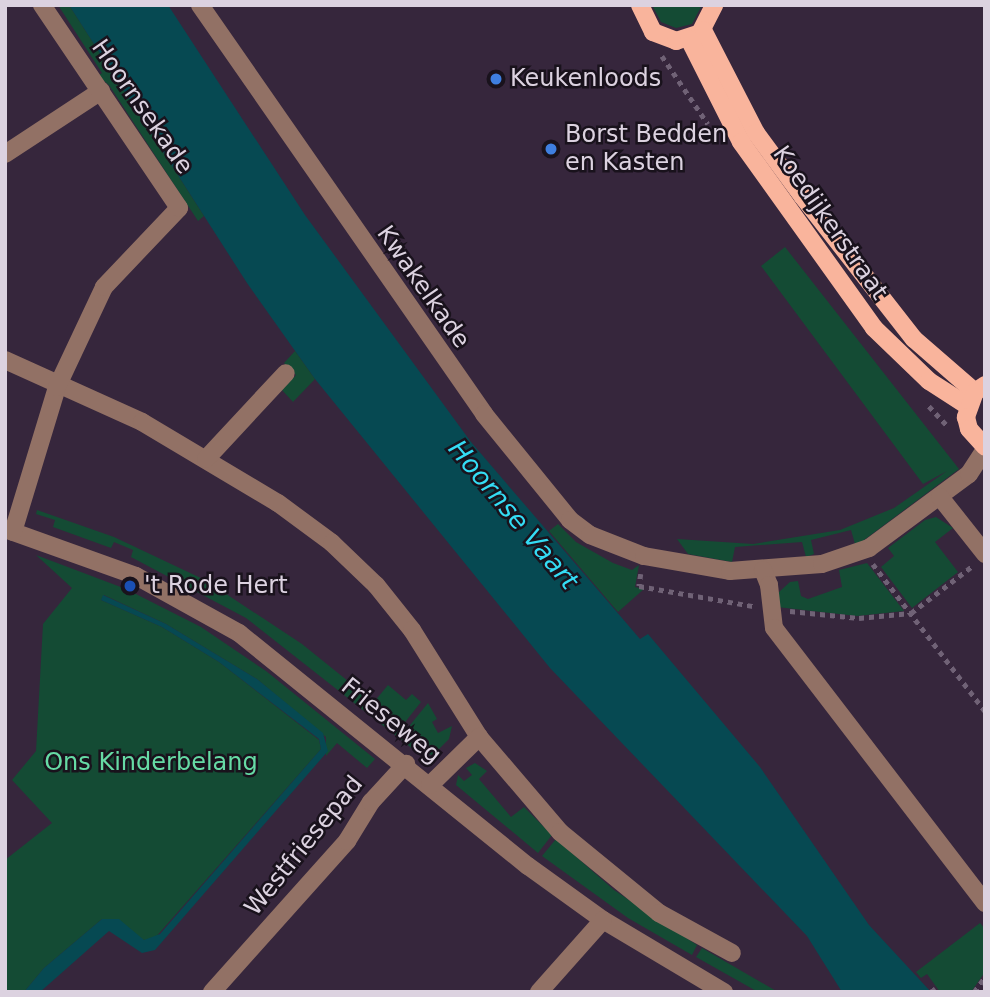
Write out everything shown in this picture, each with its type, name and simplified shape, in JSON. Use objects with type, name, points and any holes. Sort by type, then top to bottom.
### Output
[{"type":"main road","points":[[640,5],[653,32],[664,38],[695,35],[715,5]]},
{"type":"main road","name":"Koedijkerstraat","points":[[695,35],[741,142],[874,328],[929,381],[976,394]]},
{"type":"main road","name":"Koedijkerstraat","points":[[695,35],[756,133],[914,340],[976,394]]},
{"type":"main road","points":[[976,394],[969,429],[985,448]]},
{"type":"street","name":"Hoornsekade","points":[[42,5],[178,202],[175,217],[104,287],[57,387]]},
{"type":"street","name":"Kwakelkade","points":[[200,5],[492,424],[577,526],[611,545],[644,556],[730,570],[763,570],[821,564],[869,548],[940,498],[969,474],[985,448]]},
{"type":"street","points":[[5,154],[101,91]]},
{"type":"street","points":[[5,360],[57,387],[142,422],[206,459],[310,526],[376,586],[433,658],[479,737],[524,793],[592,860],[659,913],[732,953]]},
{"type":"street","points":[[206,459],[286,373]]},
{"type":"street","points":[[9,531],[57,387]]},
{"type":"street","points":[[940,498],[979,559]]},
{"type":"street","name":"Frieseweg","points":[[9,531],[109,565],[201,610],[276,660],[527,866],[603,920],[724,992]]},
{"type":"street","points":[[763,570],[769,585],[774,628],[985,903]]},
{"type":"street","points":[[430,785],[479,737]]},
{"type":"street","name":"Westfriesepad","points":[[212,992],[347,841],[372,802],[406,764]]},
{"type":"street","points":[[540,992],[603,920]]},
{"type":"path","points":[[869,548],[880,558],[872,563],[985,711]]},
{"type":"path","points":[[644,556],[639,586],[770,609],[859,618],[911,613],[979,559]]},
{"type":"path","points":[[974,992],[985,977]]},
{"type":"green space","points":[[58,5],[69,5],[204,216],[198,221],[109,85],[98,76],[102,73]]},
{"type":"green space","points":[[652,5],[702,5],[692,24],[676,28],[661,22]]},
{"type":"green space","points":[[785,247],[959,469],[860,543],[855,544],[851,530],[811,540],[814,554],[806,557],[802,542],[735,547],[732,562],[688,554],[677,539],[753,544],[840,530],[894,508],[947,471],[923,484],[761,266]]},
{"type":"green space","points":[[295,351],[315,379],[293,402],[282,390],[296,375],[284,363]]},
{"type":"green space","points":[[37,510],[114,537],[205,580],[302,644],[374,702],[388,685],[406,700],[412,694],[421,702],[402,726],[406,730],[428,703],[437,719],[432,722],[438,733],[452,726],[449,739],[433,755],[419,754],[246,618],[131,557],[133,550],[114,542],[111,548],[53,527],[55,520],[36,514]]},
{"type":"green space","points":[[936,517],[953,528],[935,542],[958,572],[912,608],[881,567],[894,556],[888,548],[925,520]]},
{"type":"green space","points":[[558,524],[576,542],[613,563],[632,570],[639,565],[635,587],[644,589],[618,612],[549,531]]},
{"type":"green space","name":"Ons Kinderbelang","points":[[36,555],[126,589],[201,627],[266,671],[375,759],[367,768],[337,743],[326,756],[326,737],[257,679],[166,624],[104,595],[101,600],[162,627],[219,662],[319,740],[321,749],[154,939],[144,940],[102,919],[44,968],[24,992],[5,992],[5,860],[52,823],[12,780],[36,751],[43,624],[72,588]]},
{"type":"green space","points":[[867,563],[904,611],[857,616],[777,607],[779,592],[790,582],[798,581],[801,596],[808,599],[842,587],[839,570]]},
{"type":"green space","points":[[475,763],[487,771],[479,779],[511,817],[524,807],[552,835],[538,853],[456,785],[458,775],[464,781],[472,775],[466,768]]},
{"type":"green space","points":[[556,839],[614,890],[697,945],[692,955],[628,918],[542,856]]},
{"type":"green space","points":[[980,923],[985,929],[985,972],[971,992],[940,992],[927,974],[921,978],[916,972]]},
{"type":"green space","points":[[702,948],[778,992],[758,992],[696,957]]},
{"type":"water","name":"Hoornse Vaart","points":[[69,5],[168,5],[305,215],[471,442],[640,639],[648,634],[760,767],[869,925],[931,992],[842,992],[807,936],[550,668],[315,379],[247,283]]},
{"type":"water","points":[[103,595],[166,624],[257,679],[323,733],[328,751],[155,950],[142,953],[109,931],[40,992],[24,992],[44,968],[102,919],[119,919],[144,940],[160,934],[321,749],[319,739],[219,662],[162,627],[101,600]]},
{"type":"place","name":"Keukenloods","points":[[496,79]]},
{"type":"place","name":"Borst Bedden en Kasten","points":[[551,149]]},
{"type":"place","name":"'t Rode Hert","points":[[130,586]]}]
